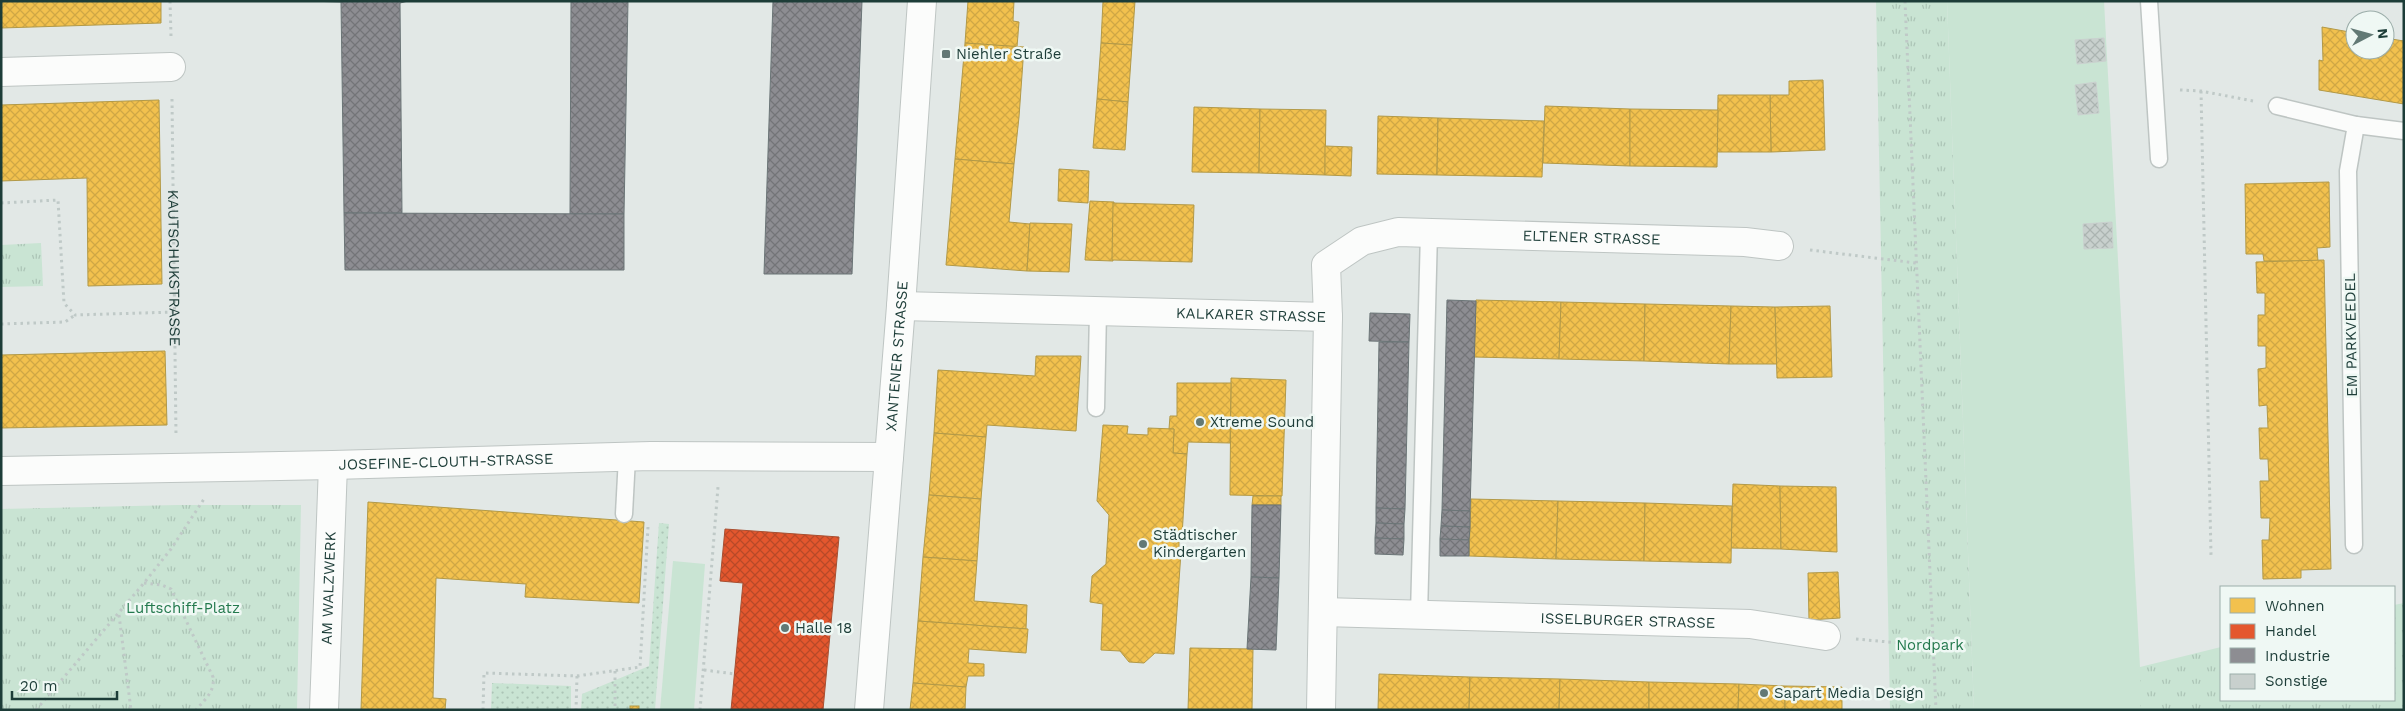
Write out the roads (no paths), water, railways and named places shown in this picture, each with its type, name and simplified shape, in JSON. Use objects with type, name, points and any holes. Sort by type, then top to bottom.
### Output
[{"type":"street","name":"XANTENER STRASSE","points":[[869,710],[901,306],[922,1]]},
{"type":"street","points":[[1,72],[171,67]]},
{"type":"street","name":"ELTENER STRASSE","points":[[1328,317],[1326,265],[1362,241],[1398,232],[1745,242],[1779,246]]},
{"type":"street","name":"KALKARER STRASSE","points":[[901,306],[1328,317],[1321,710]]},
{"type":"street","name":"JOSEFINE-CLOUTH-STRASSE","points":[[1,471],[627,457],[889,457]]},
{"type":"street","name":"AM WALZWERK","points":[[324,710],[333,465]]},
{"type":"street","name":"ISSELBURGER STRASSE","points":[[1323,612],[1750,624],[1826,636]]},
{"type":"lane","points":[[2149,1],[2159,158]]},
{"type":"lane","points":[[2276,106],[2356,125],[2404,132]]},
{"type":"lane","name":"EM PARKVEEDEL","points":[[2354,545],[2348,171],[2356,125]]},
{"type":"lane","points":[[1418,615],[1429,232]]},
{"type":"lane","points":[[1096,408],[1098,312]]},
{"type":"lane","points":[[624,514],[627,457]]},
{"type":"place","name":"Niehler Straße","points":[[946,54]]},
{"type":"place","name":"Xtreme Sound","points":[[1200,422]]},
{"type":"place","name":"Städtischer Kindergarten","points":[[1143,544]]},
{"type":"place","name":"Halle 18","points":[[785,628]]},
{"type":"place","name":"Sapart Media Design","points":[[1764,693]]},
{"type":"park label","name":"Luftschiff-Platz","points":[[183,608]]},
{"type":"park label","name":"Nordpark","points":[[1930,645]]}]
